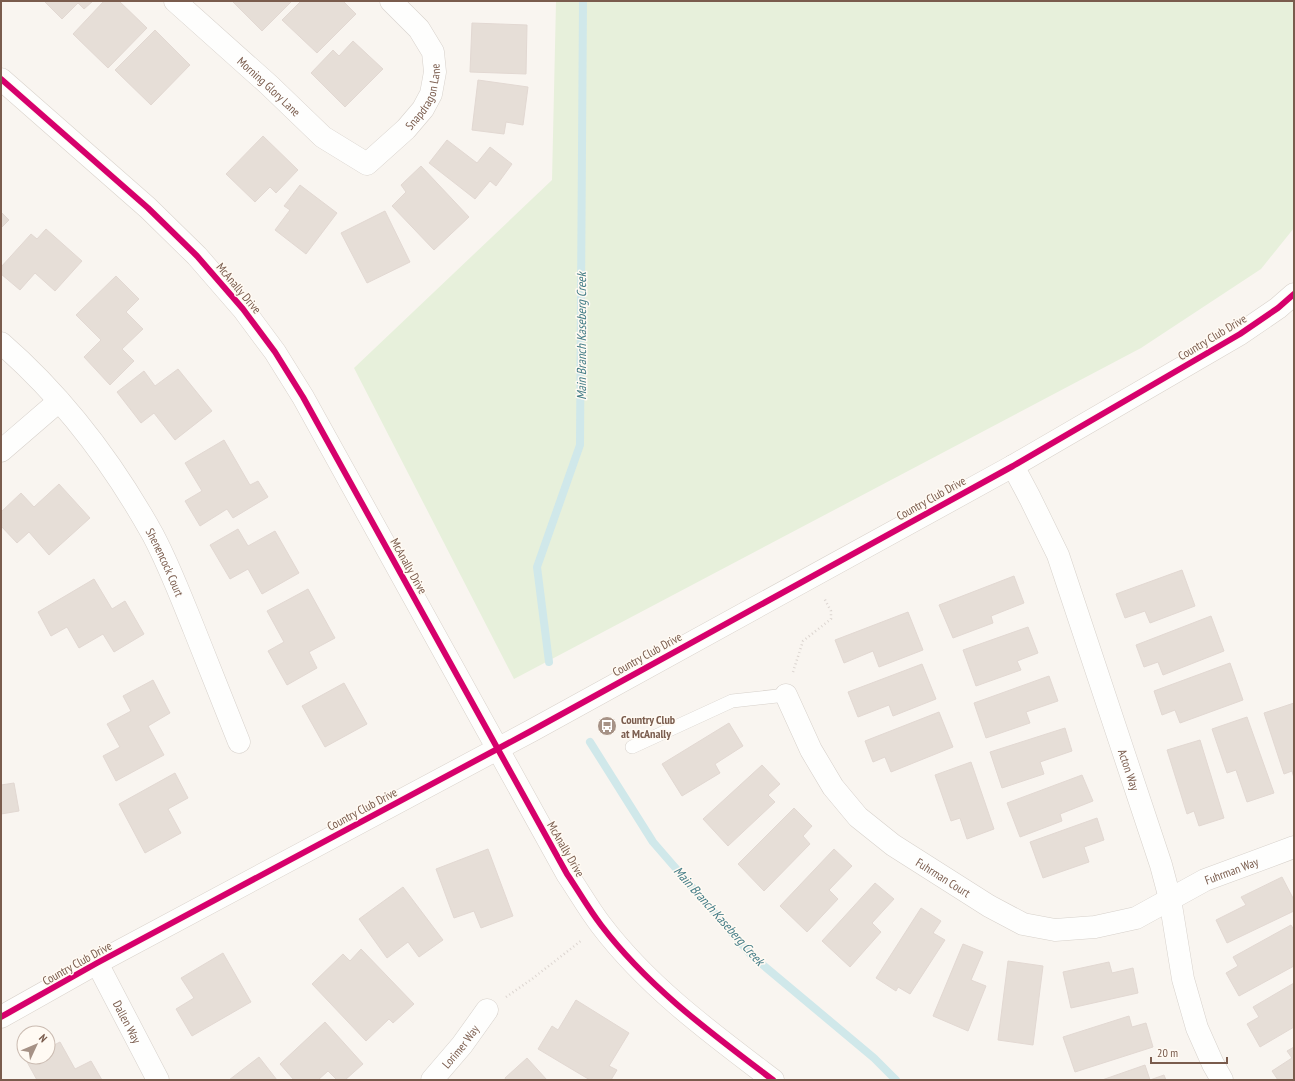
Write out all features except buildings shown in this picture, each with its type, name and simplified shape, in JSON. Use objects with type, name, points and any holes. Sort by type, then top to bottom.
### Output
[{"type":"street","name":"Morning Glory Lane","points":[[175,1],[269,86],[323,138],[367,164]]},
{"type":"street","name":"Snapdragon Lane","points":[[367,164],[406,128],[423,109],[431,94],[435,72],[433,52],[418,29],[391,1]]},
{"type":"street","name":"McAnally Drive","points":[[1,79],[148,208],[197,256],[252,321],[275,352],[303,397],[567,874],[601,925],[638,968],[673,1002],[773,1080]]},
{"type":"street","name":"Country Club Drive","points":[[1,1017],[97,963],[497,749],[1013,466],[1240,334],[1294,294]]},
{"type":"street","name":"Shenencock Court","points":[[1,343],[34,374],[84,431],[117,476],[153,536],[174,580],[239,742]]},
{"type":"street","points":[[1,451],[59,401]]},
{"type":"street","name":"Acton Way","points":[[1013,466],[1058,555],[1161,865],[1170,899],[1183,979],[1197,1028],[1222,1080]]},
{"type":"street","name":"Fuhrman Court","points":[[786,695],[811,750],[833,788],[858,817],[893,845],[989,906],[1023,924],[1056,930],[1095,927],[1136,918],[1170,899]]},
{"type":"street","name":"Fuhrman Way","points":[[1170,899],[1205,880],[1294,847]]},
{"type":"street","name":"Dallen Way","points":[[97,963],[158,1080]]},
{"type":"street","name":"Lorimer Way","points":[[432,1080],[462,1045],[486,1010]]},
{"type":"lane","points":[[632,747],[732,701],[786,695]]},
{"type":"path","points":[[786,695],[803,641],[831,619],[831,611],[812,576]]},
{"type":"path","points":[[486,1010],[532,979],[601,925]]},
{"type":"green space","points":[[555,1],[1294,1],[1294,228],[1261,269],[1141,348],[514,679],[354,368],[552,180]]},
{"type":"waterway","name":"Main Branch Kaseberg Creek","points":[[549,662],[537,567],[580,445],[583,1]]},
{"type":"waterway","name":"Main Branch Kaseberg Creek","points":[[590,742],[653,842],[751,955],[874,1058],[896,1080]]},
{"type":"cycle path","points":[[1,79],[148,208],[197,256],[243,309],[275,352],[303,397],[567,874],[592,912],[619,948],[660,989],[704,1027],[773,1080]]},
{"type":"cycle path","points":[[1,1017],[97,963],[531,731],[1013,466],[1240,334],[1278,308],[1294,294]]},
{"type":"place","name":"Country Club at McAnally","points":[[607,726]]}]
